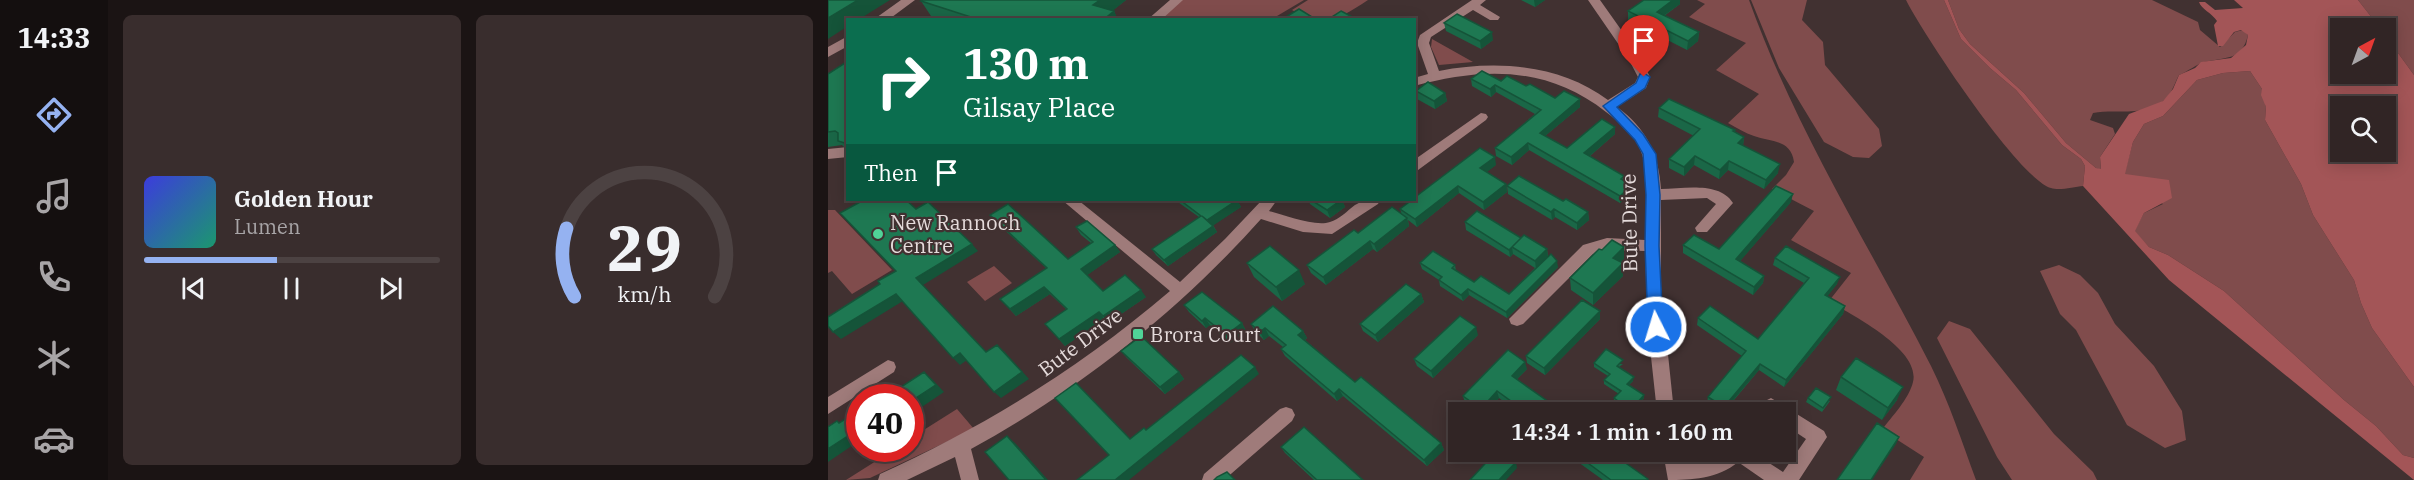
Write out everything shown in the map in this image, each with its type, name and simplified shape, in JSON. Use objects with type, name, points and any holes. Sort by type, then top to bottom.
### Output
[{"type":"street","points":[[883,17],[909,0]]},
{"type":"street","points":[[1155,18],[1177,0]]},
{"type":"street","points":[[1594,0],[1634,57],[1644,77],[1641,85],[1609,106]]},
{"type":"street","points":[[1435,76],[1423,43],[1426,35],[1476,3],[1494,17]]},
{"type":"street","points":[[828,53],[846,41]]},
{"type":"street","name":"Bute Drive","points":[[1416,81],[1483,68],[1532,72],[1578,87],[1609,106],[1639,137],[1649,154],[1653,195],[1654,304],[1665,402]]},
{"type":"street","points":[[1416,166],[1481,117]]},
{"type":"street","points":[[828,154],[846,152]]},
{"type":"street","points":[[1653,195],[1709,193],[1726,202],[1702,228]]},
{"type":"street","points":[[1070,201],[1180,291]]},
{"type":"street","name":"Bute Drive","points":[[887,480],[962,446],[1051,393],[1180,291],[1232,243],[1269,201]]},
{"type":"street","points":[[1258,213],[1303,226],[1332,228],[1372,201]]},
{"type":"street","points":[[1517,319],[1588,249],[1606,244],[1652,246]]},
{"type":"street","points":[[828,406],[888,367]]},
{"type":"street","points":[[1210,480],[1286,415]]},
{"type":"street","points":[[1788,480],[1818,437],[1796,424]]},
{"type":"street","points":[[962,446],[970,480]]},
{"type":"street","points":[[1675,467],[1691,470],[1722,465],[1725,462]]},
{"type":"street","points":[[1752,462],[1779,480]]},
{"type":"shaded area","points":[[1180,0],[1304,0],[1274,18],[1158,18]]},
{"type":"shaded area","points":[[1308,0],[1368,0],[1335,18],[1310,18],[1292,10]]},
{"type":"shaded area","points":[[1697,0],[1749,0],[1788,95],[1938,380],[1976,480],[1910,480],[1924,457],[1882,430],[1908,395],[1913,382],[1913,370],[1906,357],[1882,334],[1829,301],[1851,273],[1791,240],[1814,211],[1772,189],[1786,175],[1794,162],[1789,149],[1779,143],[1751,135],[1728,123],[1759,94],[1716,70],[1746,43],[1689,17],[1705,4]]},
{"type":"shaded area","points":[[1751,0],[1807,0],[1802,20],[1823,42],[1825,65],[1879,129],[1882,146],[1869,158],[1853,157],[1824,142],[1779,68]]},
{"type":"shaded area","points":[[1906,0],[1944,0],[1961,39],[2016,90],[2062,145],[2081,159],[2085,166],[2083,186],[2051,188],[2036,179],[2017,160],[1951,72]]},
{"type":"shaded area","points":[[1944,0],[1948,0],[1959,29],[1970,44],[2024,93],[2066,143],[2096,168],[2101,169],[2100,157],[2129,114],[2163,101],[2173,89],[2179,75],[2195,68],[2201,62],[2231,58],[2246,45],[2248,35],[2241,30],[2234,32],[2223,46],[2218,46],[2214,25],[2217,21],[2199,2],[2205,2],[2215,10],[2243,8],[2234,0],[2358,0],[2372,18],[2330,18],[2330,84],[2396,84],[2396,50],[2414,75],[2414,387],[2372,328],[2354,280],[2313,215],[2301,184],[2265,120],[2266,107],[2261,95],[2262,89],[2250,71],[2223,73],[2197,80],[2163,116],[2144,124],[2133,142],[2125,174],[2169,180],[2172,198],[2144,213],[2135,231],[2149,247],[2168,255],[2224,291],[2344,400],[2376,426],[2403,455],[2414,458],[2414,480],[2169,280],[2083,186],[2085,166],[2081,159],[2062,145],[2016,90],[1961,39]]},
{"type":"shaded area","points":[[1948,0],[2152,0],[2198,22],[2200,30],[2220,47],[2235,32],[2243,30],[2248,35],[2242,49],[2237,54],[2201,63],[2179,75],[2168,96],[2152,108],[2093,113],[2090,120],[2113,128],[2115,134],[2100,157],[2101,170],[2066,143],[2024,93],[1970,44],[1959,29]]},
{"type":"shaded area","points":[[2358,0],[2414,0],[2414,75],[2396,50],[2396,18],[2372,18]]},
{"type":"shaded area","points":[[1432,39],[1473,62],[1439,65],[1431,47]]},
{"type":"shaded area","points":[[2250,71],[2262,89],[2266,107],[2265,120],[2301,184],[2313,215],[2354,280],[2372,328],[2414,387],[2414,458],[2403,455],[2376,426],[2344,400],[2224,291],[2168,255],[2149,247],[2134,231],[2144,213],[2163,204],[2124,175],[2133,142],[2144,124],[2163,116],[2197,80],[2223,73]]},
{"type":"shaded area","points":[[828,210],[835,210],[892,270],[852,294],[832,271],[828,273]]},
{"type":"shaded area","points":[[2059,265],[2080,275],[2098,293],[2115,324],[2154,366],[2182,411],[2186,440],[2165,448],[2127,425],[2076,330],[2060,314],[2040,271]]},
{"type":"shaded area","points":[[994,266],[1012,283],[985,301],[967,282]]},
{"type":"shaded area","points":[[1949,321],[1970,329],[2054,434],[2093,472],[2097,480],[2012,480],[1997,457],[1937,338]]},
{"type":"shaded area","points":[[957,409],[974,429],[924,453],[924,430]]},
{"type":"shaded area","points":[[874,462],[904,462],[870,478],[846,480]]},
{"type":"building","points":[[828,0],[858,0],[828,18]]},
{"type":"building","points":[[1100,0],[1093,5],[1114,11],[1105,18],[974,18],[921,1]]},
{"type":"building","points":[[1644,0],[1673,0],[1657,12],[1699,32],[1688,41],[1628,11]]},
{"type":"building","points":[[1299,9],[1314,18],[1284,18]]},
{"type":"building","points":[[1341,11],[1354,18],[1330,18]]},
{"type":"building","points":[[1457,14],[1492,32],[1480,41],[1444,23]]},
{"type":"building","points":[[846,62],[846,143],[838,141],[838,133],[835,131],[828,132],[828,74]]},
{"type":"building","points":[[1482,71],[1501,81],[1507,76],[1526,86],[1530,84],[1555,98],[1564,91],[1580,99],[1540,133],[1567,148],[1602,119],[1615,127],[1584,153],[1624,176],[1621,179],[1632,185],[1620,196],[1528,143],[1511,157],[1495,148],[1541,110],[1495,85],[1490,89],[1471,79]]},
{"type":"building","points":[[1428,82],[1445,93],[1434,101],[1416,91]]},
{"type":"building","points":[[1669,99],[1735,130],[1733,131],[1744,137],[1738,143],[1780,164],[1766,180],[1729,161],[1720,170],[1695,156],[1684,167],[1669,159],[1700,129],[1659,108]]},
{"type":"building","points":[[1480,148],[1495,157],[1480,168],[1506,184],[1483,202],[1458,186],[1415,219],[1400,209],[1411,201],[1416,201],[1416,196]]},
{"type":"building","points":[[1519,176],[1563,201],[1566,199],[1588,212],[1577,223],[1554,209],[1551,212],[1507,186]]},
{"type":"building","points":[[1776,186],[1793,194],[1736,259],[1764,276],[1754,287],[1683,245],[1694,235],[1719,249]]},
{"type":"building","points":[[862,201],[907,201],[916,209],[928,202],[972,244],[916,278],[986,352],[997,345],[1022,372],[994,392],[960,353],[953,358],[896,294],[833,332],[828,326],[828,317],[880,284],[878,281],[896,271],[840,213]]},
{"type":"building","points":[[1181,201],[1236,201],[1207,220],[1202,216],[1213,226],[1164,260],[1152,249],[1201,216]]},
{"type":"building","points":[[1313,201],[1340,201],[1327,210]]},
{"type":"building","points":[[1008,204],[1068,259],[1093,242],[1076,227],[1087,221],[1115,245],[1081,269],[1103,291],[1125,275],[1141,290],[1103,316],[1099,312],[1059,339],[1045,324],[1067,309],[1044,287],[1010,309],[1000,299],[1047,268],[990,215]]},
{"type":"building","points":[[1392,207],[1407,218],[1374,244],[1370,241],[1323,277],[1307,265],[1354,230],[1358,233]]},
{"type":"building","points":[[1477,211],[1521,238],[1509,250],[1465,222]]},
{"type":"building","points":[[1524,235],[1547,249],[1535,261],[1512,247]]},
{"type":"building","points":[[1612,240],[1624,247],[1613,258],[1623,263],[1593,293],[1570,278],[1599,249],[1602,250]]},
{"type":"building","points":[[1270,246],[1299,270],[1276,287],[1247,263]]},
{"type":"building","points":[[1786,246],[1840,277],[1825,295],[1845,306],[1786,380],[1760,364],[1728,402],[1716,402],[1708,397],[1746,351],[1698,318],[1710,306],[1758,339],[1809,278],[1775,258]]},
{"type":"building","points":[[1433,251],[1455,265],[1452,268],[1474,282],[1481,276],[1509,294],[1551,254],[1557,261],[1506,312],[1468,289],[1461,295],[1439,280],[1442,277],[1420,263]]},
{"type":"building","points":[[1406,284],[1421,294],[1375,335],[1360,324]]},
{"type":"building","points":[[1202,292],[1242,323],[1226,335],[1205,318],[1202,321],[1184,305]]},
{"type":"building","points":[[1582,300],[1600,311],[1544,368],[1526,356]]},
{"type":"building","points":[[1273,306],[1303,331],[1298,335],[1355,382],[1361,377],[1441,443],[1424,460],[1339,389],[1334,394],[1281,349],[1286,345],[1265,328],[1260,332],[1251,324]]},
{"type":"building","points":[[1460,316],[1476,327],[1431,371],[1414,359]]},
{"type":"building","points":[[1141,336],[1179,372],[1160,387],[1121,351]]},
{"type":"building","points":[[1606,349],[1623,360],[1617,366],[1634,377],[1627,384],[1644,395],[1638,402],[1620,402],[1614,398],[1621,391],[1604,380],[1610,374],[1594,363]]},
{"type":"building","points":[[1508,350],[1525,362],[1512,376],[1549,402],[1512,402],[1497,391],[1487,402],[1471,402],[1463,396]]},
{"type":"building","points":[[1241,355],[1255,367],[1115,480],[1077,480],[1109,455],[1055,398],[1076,383],[1130,439],[1144,428],[1146,430]]},
{"type":"building","points":[[1856,358],[1903,387],[1888,408],[1841,377]]},
{"type":"building","points":[[924,372],[936,385],[924,393],[924,384],[906,384]]},
{"type":"building","points":[[1816,388],[1831,397],[1823,408],[1808,398]]},
{"type":"building","points":[[846,419],[846,437],[828,449],[828,427],[837,421],[839,423]]},
{"type":"building","points":[[1877,423],[1899,437],[1871,480],[1837,480]]},
{"type":"building","points":[[1304,427],[1363,480],[1317,480],[1281,447]]},
{"type":"building","points":[[1007,436],[1046,480],[1009,480],[985,452]]},
{"type":"building","points":[[1487,462],[1516,462],[1499,480],[1470,480]]},
{"type":"building","points":[[1587,462],[1624,462],[1648,479],[1647,480],[1611,480]]},
{"type":"building","points":[[1227,472],[1235,480],[1214,480],[1217,477]]},
{"type":"place","name":"New Rannoch Centre","points":[[878,234]]},
{"type":"place","name":"Brora Court","points":[[1138,334]]},
{"type":"route","points":[[1644,77],[1641,85],[1609,106],[1639,137],[1649,154],[1653,195],[1652,246],[1656,327]]}]
